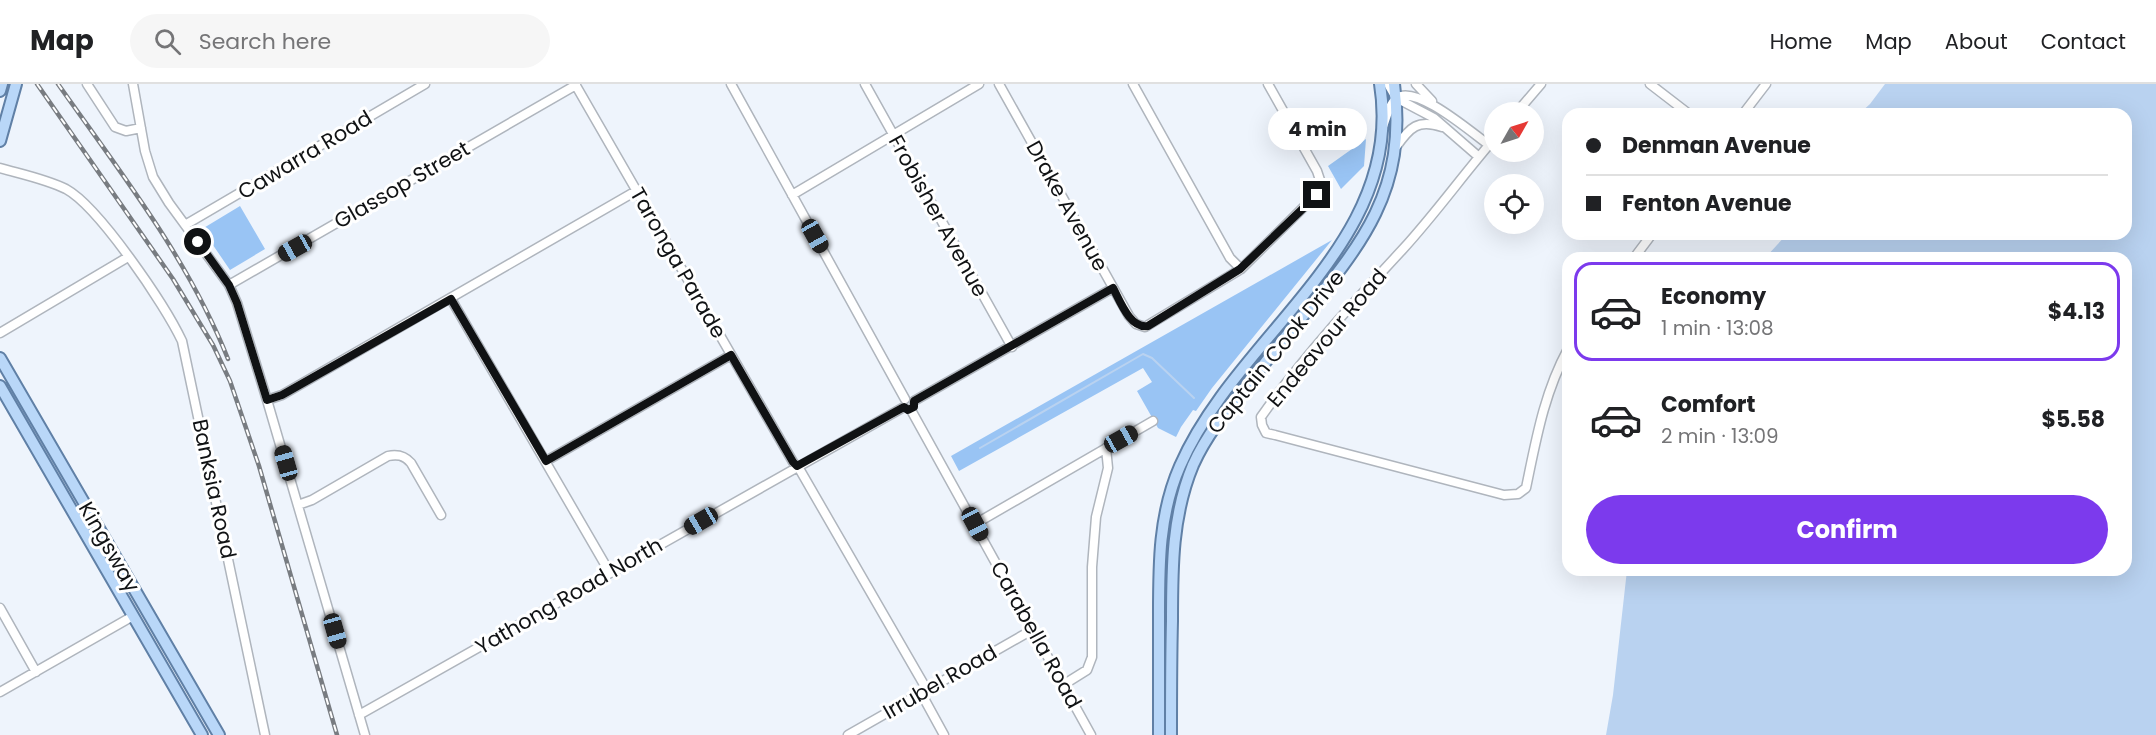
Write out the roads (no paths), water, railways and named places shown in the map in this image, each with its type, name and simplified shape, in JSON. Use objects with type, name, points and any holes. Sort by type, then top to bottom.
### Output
[{"type":"main road","points":[[0,91],[2,84]]},
{"type":"main road","points":[[0,141],[16,84]]},
{"type":"main road","name":"Captain Cook Drive","points":[[1159,735],[1159,565],[1167,503],[1192,439],[1212,407],[1329,262],[1364,205],[1381,151],[1383,127],[1380,84]]},
{"type":"main road","name":"Captain Cook Drive","points":[[1171,735],[1172,560],[1176,526],[1184,491],[1193,465],[1224,412],[1335,278],[1367,232],[1385,190],[1396,147],[1394,84]]},
{"type":"main road","name":"Kingsway","points":[[0,358],[219,735]]},
{"type":"main road","name":"Kingsway","points":[[0,386],[202,735]]},
{"type":"main road","points":[[133,616],[145,609]]},
{"type":"street","points":[[87,84],[115,127],[126,131],[141,128]]},
{"type":"street","points":[[133,84],[148,164],[153,177],[229,285],[237,303],[365,735]]},
{"type":"street","name":"Cawarra Road","points":[[185,225],[412,87],[425,84]]},
{"type":"street","name":"Carabella Road","points":[[731,84],[1091,735]]},
{"type":"street","name":"Frobisher Avenue","points":[[865,84],[1012,347]]},
{"type":"street","points":[[792,195],[979,84]]},
{"type":"street","name":"Drake Avenue","points":[[999,84],[1129,316],[1139,326],[1148,326],[1240,269]]},
{"type":"street","points":[[1132,84],[1230,258],[1240,269],[1317,195],[1322,186],[1317,171],[1268,84]]},
{"type":"street","points":[[1388,84],[1396,98],[1434,118],[1479,157]]},
{"type":"street","name":"Endeavour Road","points":[[1416,84],[1440,110]]},
{"type":"street","points":[[1526,102],[1541,84]]},
{"type":"street","points":[[1650,84],[1681,108]]},
{"type":"street","points":[[1748,108],[1766,84]]},
{"type":"street","name":"Taronga Parade","points":[[575,85],[797,466],[924,692],[944,735]]},
{"type":"street","name":"Glassop Street","points":[[229,285],[575,85]]},
{"type":"street","name":"Endeavour Road","points":[[1396,98],[1402,95],[1416,97],[1484,138]]},
{"type":"street","points":[[1383,127],[1396,98]]},
{"type":"street","points":[[1396,147],[1406,134],[1419,124],[1426,123],[1449,129]]},
{"type":"street","name":"Endeavour Road","points":[[1484,151],[1428,220],[1362,291],[1279,392],[1261,417],[1262,425],[1266,433],[1504,495],[1518,494],[1526,488],[1542,410],[1555,372],[1562,360]]},
{"type":"street","name":"Banksia Road","points":[[0,168],[65,188],[73,194],[94,214],[128,257],[174,325],[187,357],[265,735]]},
{"type":"street","points":[[267,400],[282,395],[636,191]]},
{"type":"street","points":[[1639,252],[1648,240]]},
{"type":"street","points":[[0,333],[128,257]]},
{"type":"street","name":"Yathong Road North","points":[[359,715],[1113,288]]},
{"type":"street","points":[[451,299],[610,573]]},
{"type":"street","points":[[546,461],[731,355]]},
{"type":"street","points":[[975,524],[1153,422]]},
{"type":"street","points":[[1063,685],[1087,670],[1092,657],[1094,547],[1097,512],[1107,472],[1106,448]]},
{"type":"street","points":[[298,505],[312,500],[388,456],[397,455],[405,457],[411,463],[441,515]]},
{"type":"street","points":[[0,608],[36,672]]},
{"type":"street","points":[[0,692],[133,616]]},
{"type":"street","name":"Irrubel Road","points":[[848,735],[1032,630]]},
{"type":"waterway","points":[[980,448],[1143,354],[1152,358],[1194,398]]},
{"type":"railway","points":[[37,84],[173,279],[213,345],[230,381],[259,466],[337,735]]},
{"type":"railway","points":[[58,84],[173,251],[212,322],[228,359]]}]
